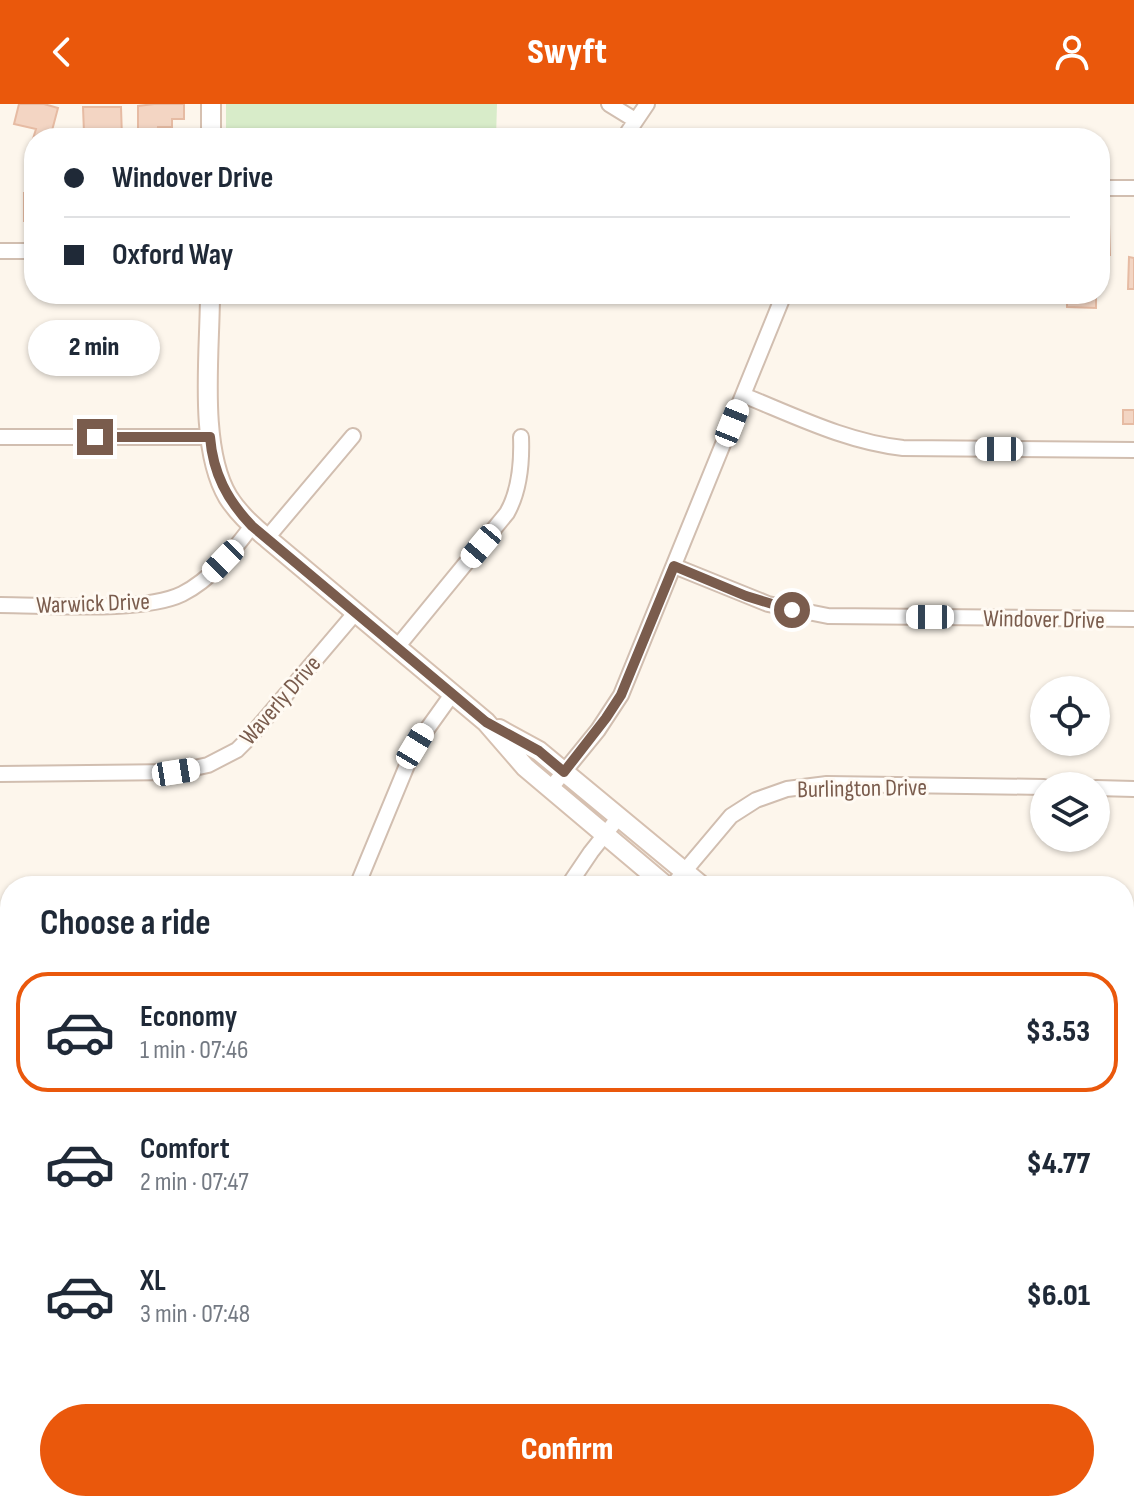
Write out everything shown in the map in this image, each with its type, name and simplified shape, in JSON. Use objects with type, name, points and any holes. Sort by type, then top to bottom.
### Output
[{"type":"street","points":[[211,104],[211,128]]},
{"type":"street","points":[[609,104],[635,120]]},
{"type":"street","points":[[630,128],[647,104]]},
{"type":"street","points":[[1110,188],[1134,188]]},
{"type":"street","points":[[0,251],[24,251]]},
{"type":"street","points":[[210,304],[210,437],[220,482],[237,510],[259,532],[486,722],[525,767],[603,836],[656,876]]},
{"type":"street","points":[[550,789],[621,695],[780,304]]},
{"type":"street","points":[[743,395],[877,445],[903,448],[1134,450]]},
{"type":"street","name":"Warwick Drive","points":[[0,605],[134,605],[169,600],[184,593],[259,532],[353,436]]},
{"type":"street","points":[[0,437],[210,437]]},
{"type":"street","points":[[398,646],[507,513],[515,494],[521,462],[521,437]]},
{"type":"street","name":"Windover Drive","points":[[674,566],[768,604],[828,616],[1134,619]]},
{"type":"street","name":"Waverly Drive","points":[[0,774],[158,774],[208,765],[237,750],[249,738],[356,612]]},
{"type":"street","points":[[361,876],[411,753],[424,730],[453,693]]},
{"type":"street","points":[[486,722],[539,751],[690,876]]},
{"type":"street","name":"Burlington Drive","points":[[679,876],[731,816],[756,800],[787,789],[827,784],[1030,787]]},
{"type":"street","points":[[1110,788],[1134,789]]},
{"type":"street","points":[[575,876],[618,818]]},
{"type":"green space","points":[[226,104],[497,104],[496,128],[226,128]]},
{"type":"building","points":[[19,104],[44,104],[58,108],[53,128],[14,124]]},
{"type":"building","points":[[184,104],[184,119],[172,119],[172,127],[138,128],[138,106]]},
{"type":"building","points":[[83,107],[121,107],[122,128],[84,128]]},
{"type":"building","points":[[1129,257],[1134,258],[1134,289],[1128,289]]},
{"type":"building","points":[[1067,304],[1096,304],[1096,308],[1067,307]]},
{"type":"building","points":[[1123,410],[1134,410],[1134,424],[1123,424]]},
{"type":"route","points":[[95,437],[210,437],[220,482],[237,510],[252,526],[486,722],[539,751],[564,772],[621,695],[674,566],[746,596],[792,610]]}]
